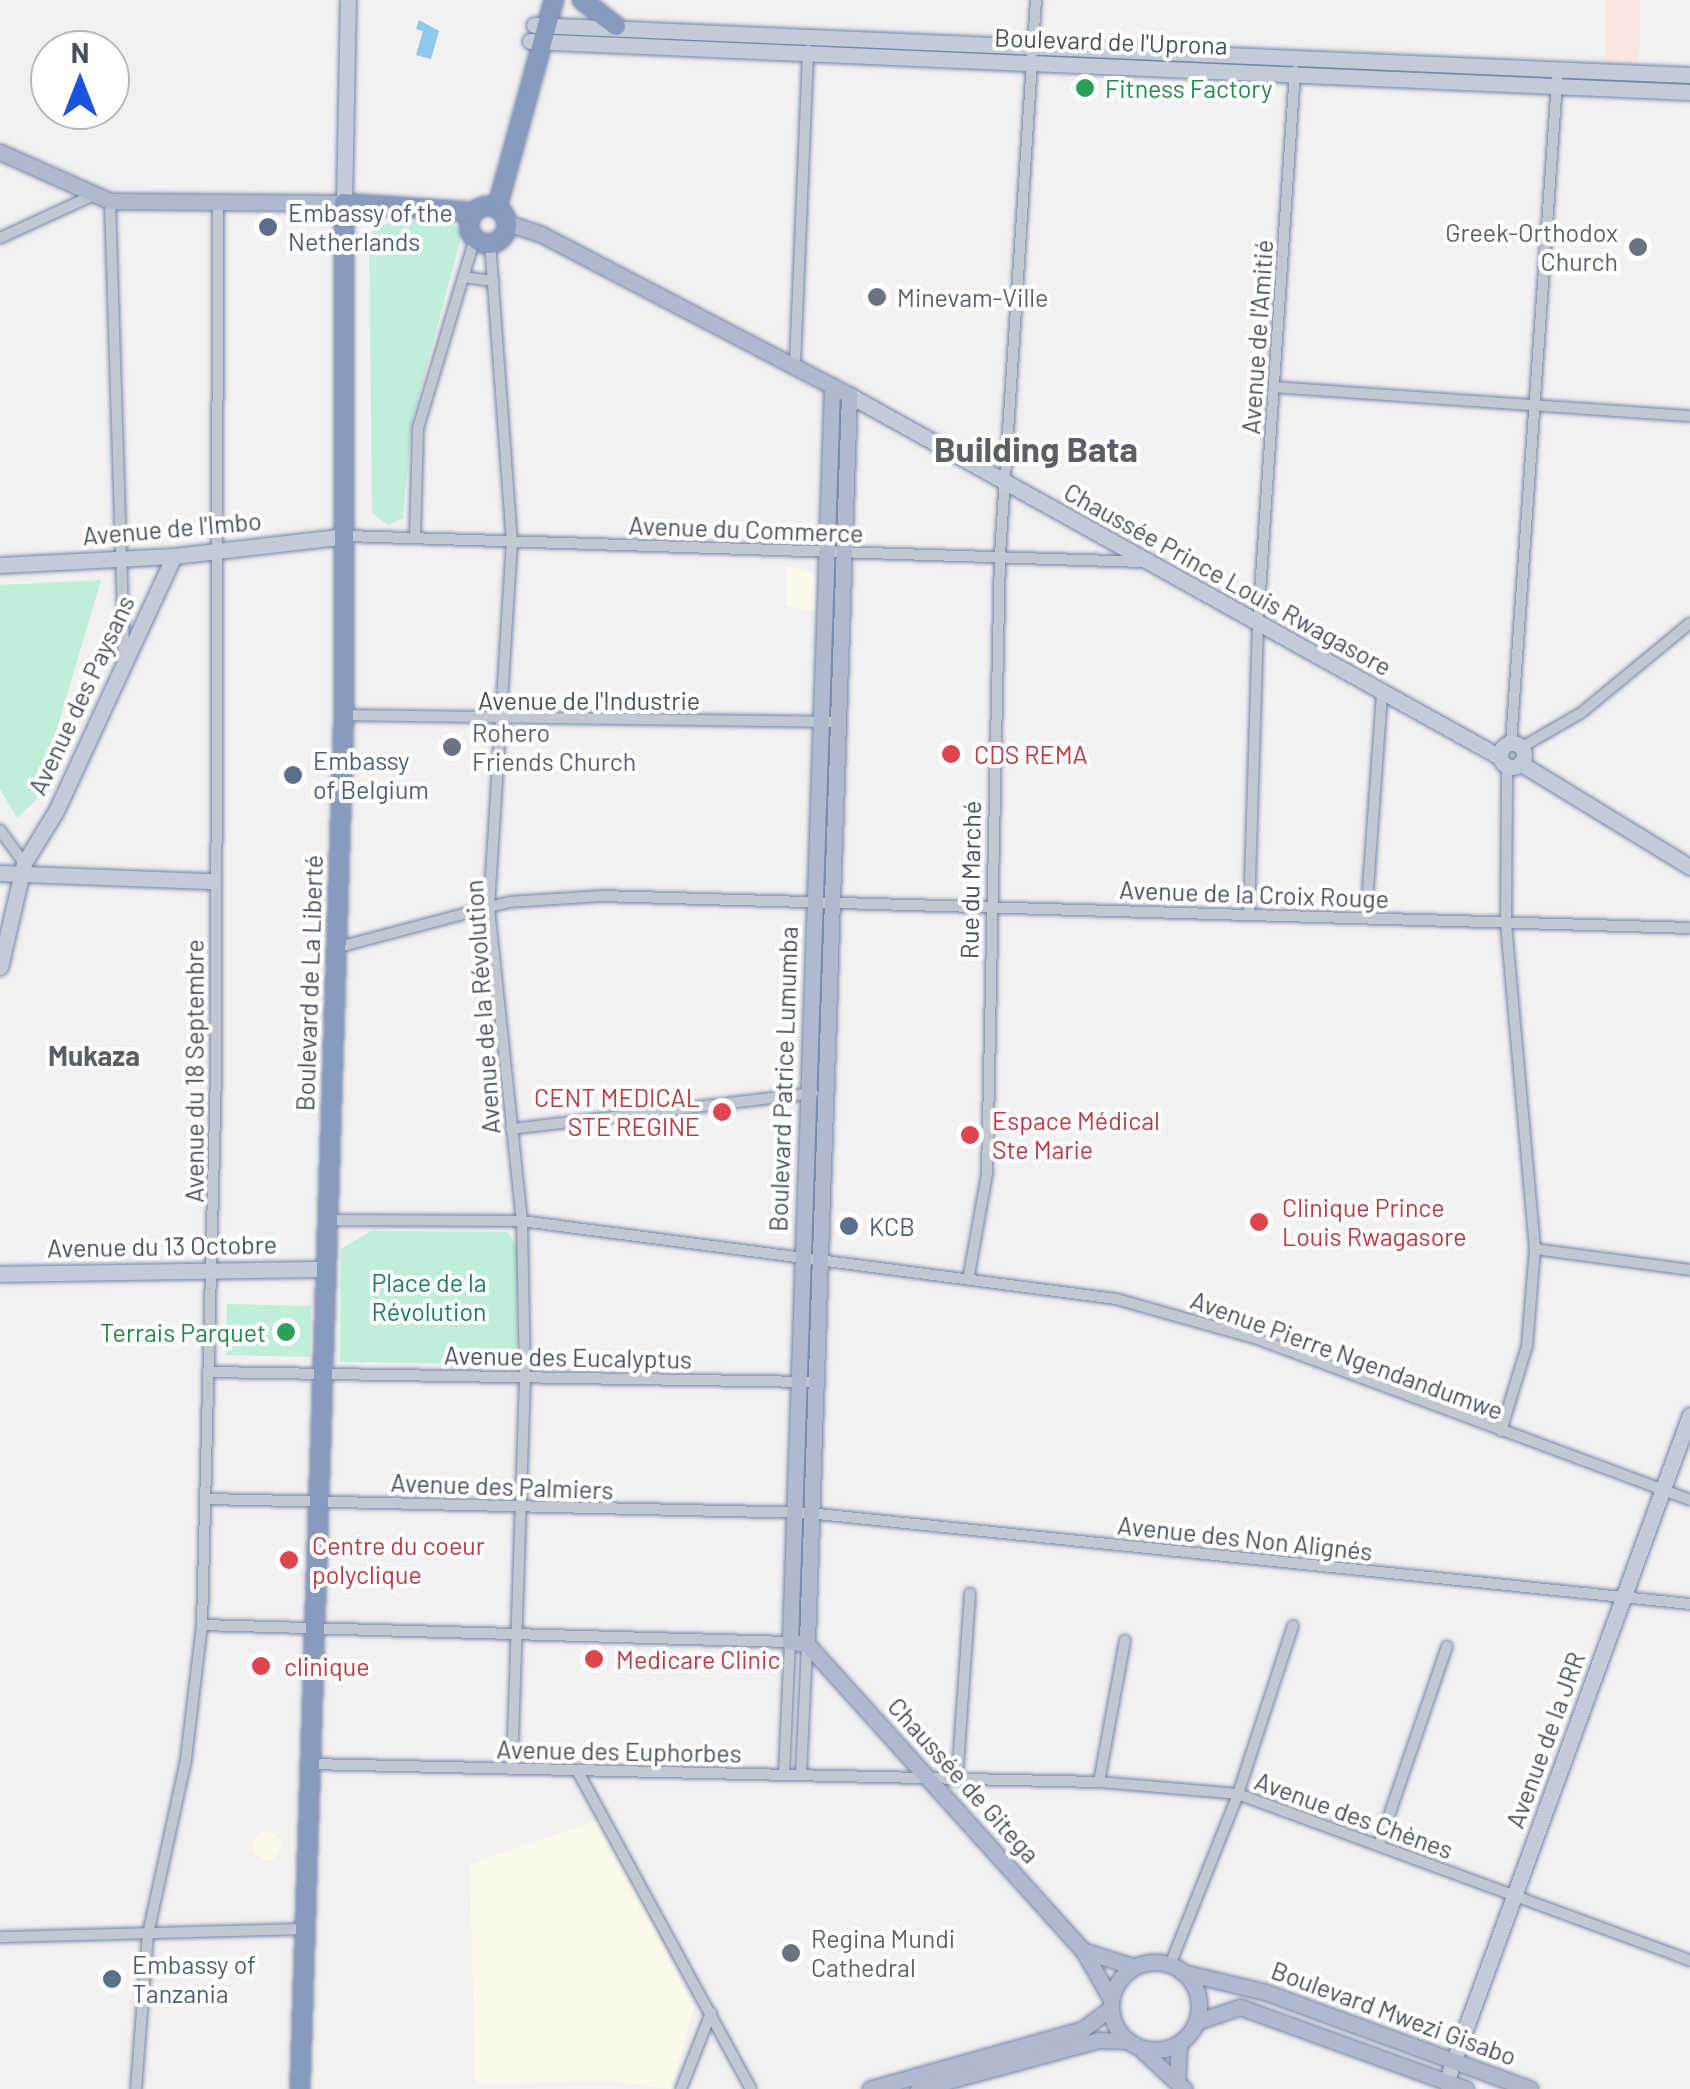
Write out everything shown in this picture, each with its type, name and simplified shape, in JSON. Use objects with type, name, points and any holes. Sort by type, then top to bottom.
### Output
[{"type":"highway","points":[[482,241],[538,33],[541,0]]},
{"type":"highway","points":[[538,33],[554,0]]},
{"type":"highway","points":[[582,0],[616,26]]},
{"type":"highway","points":[[344,203],[491,212]]},
{"type":"highway","name":"Boulevard de La Liberté","points":[[309,1764],[321,1500],[326,1220],[344,715],[344,203]]},
{"type":"highway","points":[[482,241],[491,212]]},
{"type":"highway","points":[[300,2089],[301,1929],[309,1764]]},
{"type":"main road","points":[[0,152],[102,198],[344,203]]},
{"type":"main road","name":"Chaussée Prince Louis Rwagasore","points":[[491,212],[795,364],[848,396]]},
{"type":"main road","name":"Boulevard Patrice Lumumba","points":[[807,1644],[802,1513],[833,552],[832,386]]},
{"type":"main road","name":"Boulevard Patrice Lumumba","points":[[833,552],[848,396]]},
{"type":"main road","name":"Boulevard Patrice Lumumba","points":[[790,1642],[802,1513]]},
{"type":"main road","points":[[790,1642],[807,1644]]},
{"type":"main road","name":"Chaussée de Gitega","points":[[807,1644],[1083,1950],[1111,2003]]},
{"type":"main road","name":"Chaussée de Gitega","points":[[1083,1950],[1135,1967]]},
{"type":"main road","points":[[870,2089],[961,2071],[1098,2040],[1159,2050],[1178,2043],[1196,2022],[1196,1990],[1176,1969],[1135,1967],[1111,2003],[1084,2029],[961,2071],[918,2089]]},
{"type":"main road","name":"Boulevard Mwezi Gisabo","points":[[1176,1969],[1265,1992],[1530,2089]]},
{"type":"main road","points":[[1111,2003],[1133,2044],[1181,2085]]},
{"type":"main road","name":"Boulevard Mwezi Gisabo","points":[[1196,2022],[1240,2007],[1466,2089]]},
{"type":"main road","points":[[1178,2043],[1181,2085]]},
{"type":"street","points":[[344,203],[348,0]]},
{"type":"street","name":"Rue du Marché","points":[[969,1275],[987,1174],[988,909],[1000,555],[1036,0]]},
{"type":"street","points":[[594,26],[594,43]]},
{"type":"street","name":"Boulevard de l'Uprona","points":[[538,33],[616,26],[1690,75]]},
{"type":"street","name":"Boulevard de l'Uprona","points":[[538,33],[594,43],[1690,92]]},
{"type":"street","points":[[795,364],[808,34]]},
{"type":"street","name":"Avenue de l'Amitié","points":[[1249,912],[1258,622],[1295,55]]},
{"type":"street","points":[[1501,1432],[1527,1346],[1534,1249],[1506,925],[1533,405],[1558,68]]},
{"type":"street","points":[[0,238],[102,198]]},
{"type":"street","name":"Avenue des Paysans","points":[[102,198],[124,658]]},
{"type":"street","name":"Avenue du 18 Septembre","points":[[136,2089],[148,1934],[186,1760],[202,1625],[213,1268],[218,203]]},
{"type":"street","points":[[415,537],[418,428],[464,277],[482,241]]},
{"type":"street","name":"Avenue de la Révolution","points":[[482,241],[494,281],[512,541],[489,908],[522,1222],[525,1378],[512,1769]]},
{"type":"street","points":[[464,277],[494,281]]},
{"type":"street","points":[[1274,387],[1690,416]]},
{"type":"street","name":"Chaussée Prince Louis Rwagasore","points":[[848,396],[1382,693],[1512,755],[1690,867]]},
{"type":"street","name":"Avenue de l'Imbo","points":[[0,565],[217,553],[347,536]]},
{"type":"street","name":"Avenue du Commerce","points":[[347,536],[1145,562]]},
{"type":"street","name":"Avenue des Paysans","points":[[0,967],[24,869],[56,811],[174,556]]},
{"type":"street","points":[[1512,755],[1581,712],[1690,623]]},
{"type":"street","points":[[1366,918],[1382,693]]},
{"type":"street","name":"Avenue de l'Industrie","points":[[344,715],[828,722]]},
{"type":"street","points":[[0,830],[24,869]]},
{"type":"street","points":[[0,872],[24,869],[213,881]]},
{"type":"street","name":"Avenue de la Croix Rouge","points":[[334,948],[489,908],[601,896],[823,905],[1249,912],[1506,925],[1690,928]]},
{"type":"street","points":[[511,1129],[814,1093]]},
{"type":"street","name":"Avenue Pierre Ngendandumwe","points":[[326,1220],[522,1222],[969,1275],[1116,1298],[1237,1332],[1690,1500]]},
{"type":"street","points":[[1534,1249],[1690,1270]]},
{"type":"street","name":"Avenue du 13 Octobre","points":[[0,1274],[325,1269]]},
{"type":"street","name":"Avenue des Eucalyptus","points":[[208,1372],[805,1382]]},
{"type":"street","name":"Avenue de la JRR","points":[[1446,2082],[1690,1415]]},
{"type":"street","name":"Avenue des Palmiers","points":[[207,1499],[802,1513]]},
{"type":"street","name":"Avenue des Non Alignés","points":[[802,1513],[1690,1604]]},
{"type":"street","points":[[956,1780],[970,1593]]},
{"type":"street","points":[[202,1625],[314,1632],[790,1642]]},
{"type":"street","points":[[1176,1969],[1292,1626]]},
{"type":"street","points":[[1099,1782],[1125,1640]]},
{"type":"street","name":"Boulevard Patrice Lumumba","points":[[784,1774],[790,1642]]},
{"type":"street","name":"Boulevard Patrice Lumumba","points":[[801,1774],[807,1644]]},
{"type":"street","points":[[1379,1845],[1447,1646]]},
{"type":"street","name":"Avenue des Euphorbes","points":[[309,1764],[929,1779]]},
{"type":"street","points":[[577,1770],[751,2089]]},
{"type":"street","name":"Avenue des Chènes","points":[[929,1779],[1099,1782],[1238,1794],[1690,1960]]},
{"type":"street","points":[[0,1937],[301,1929]]},
{"type":"street","points":[[681,2089],[711,2013]]},
{"type":"shaded area","points":[[1605,0],[1640,0],[1639,65],[1605,65]]},
{"type":"shaded area","points":[[787,566],[827,577],[832,614],[787,606]]},
{"type":"shaded area","points":[[601,1819],[694,2008],[671,2089],[612,2081],[475,2083],[470,1864]]},
{"type":"shaded area","points":[[267,1832],[277,1836],[281,1846],[277,1856],[267,1860],[257,1856],[253,1846],[257,1836]]},
{"type":"green space","points":[[392,221],[449,221],[462,233],[412,422],[403,518],[388,525],[372,513],[369,233]]},
{"type":"green space","points":[[101,580],[36,800],[17,818],[0,789],[0,585]]},
{"type":"green space","name":"Place de la Révolution","points":[[371,1231],[508,1232],[518,1249],[516,1351],[498,1364],[340,1362],[341,1249]]},
{"type":"green space","points":[[227,1304],[311,1306],[310,1357],[226,1355]]},
{"type":"water","points":[[419,20],[439,31],[431,59],[416,55],[423,31],[416,29]]},
{"type":"place","name":"Fitness Factory","points":[[1085,88]]},
{"type":"place","name":"Embassy of the Netherlands","points":[[268,227]]},
{"type":"place","name":"Greek-Orthodox Church","points":[[1638,247]]},
{"type":"place","name":"Minevam-Ville","points":[[877,297]]},
{"type":"place","name":"Rohero Friends Church","points":[[452,747]]},
{"type":"place","name":"CDS REMA","points":[[951,754]]},
{"type":"place","name":"Embassy of Belgium","points":[[293,775]]},
{"type":"place","name":"CENT MEDICAL STE REGINE","points":[[722,1112]]},
{"type":"place","name":"Espace Médical Ste Marie","points":[[970,1135]]},
{"type":"place","name":"Clinique Prince Louis Rwagasore","points":[[1259,1222]]},
{"type":"place","name":"KCB","points":[[849,1226]]},
{"type":"place","name":"Terrais Parquet","points":[[286,1332]]},
{"type":"place","name":"Centre du coeur polyclique","points":[[289,1560]]},
{"type":"place","name":"Medicare Clinic","points":[[594,1659]]},
{"type":"place","name":"clinique","points":[[261,1666]]},
{"type":"place","name":"Regina Mundi Cathedral","points":[[791,1953]]},
{"type":"place","name":"Embassy of Tanzania","points":[[112,1979]]},
{"type":"district","name":"Building Bata","points":[[1036,448]]},
{"type":"district","name":"Mukaza","points":[[94,1055]]}]
